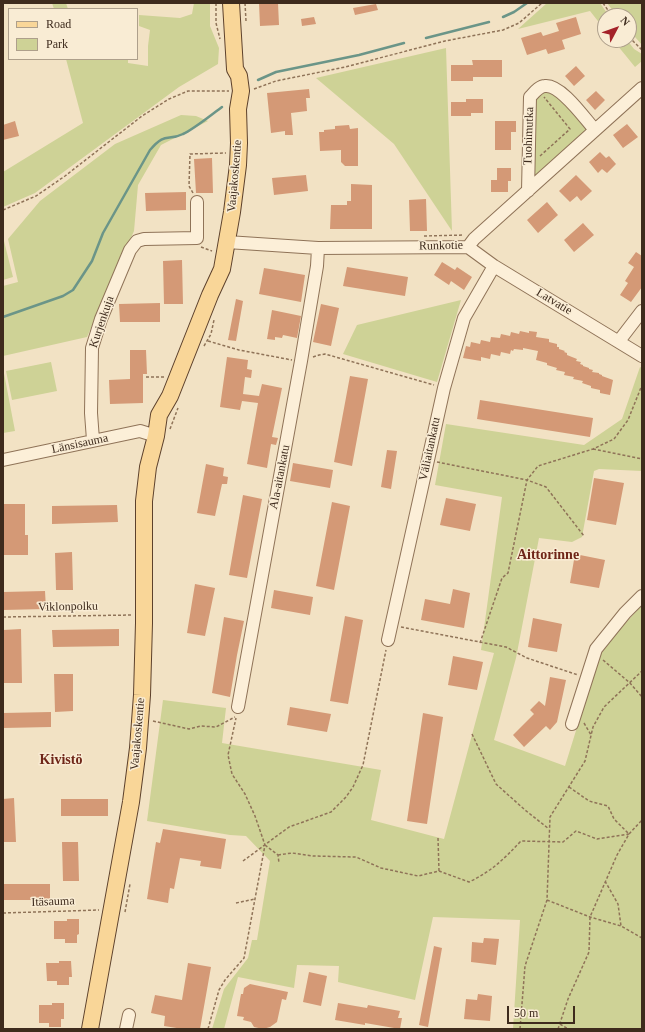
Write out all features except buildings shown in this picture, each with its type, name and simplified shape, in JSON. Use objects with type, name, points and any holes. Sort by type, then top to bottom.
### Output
[{"type":"main road","name":"Vaajakoskentie","points":[[90,1029],[131,802],[138,748],[142,695],[144,623],[144,501],[148,468],[156,436],[168,418],[170,396],[210,295],[214,266],[232,212],[238,165],[238,109],[241,91],[239,76],[235,69],[231,3]]},
{"type":"street","points":[[538,89],[544,86],[553,87],[563,93],[595,130]]},
{"type":"street","name":"Runkotie","points":[[221,247],[468,247],[474,239],[642,88]]},
{"type":"street","name":"Tuohimutka","points":[[528,191],[530,97],[538,89]]},
{"type":"street","name":"Kurjenkuja","points":[[93,440],[90,413],[92,348],[101,319],[130,250],[137,241],[144,239],[197,238],[197,202]]},
{"type":"street","name":"Latvatie","points":[[468,247],[494,266],[642,356]]},
{"type":"street","name":"Ala-aitankatu","points":[[237,712],[301,361],[317,266],[318,248]]},
{"type":"street","name":"Väliaitankatu","points":[[388,640],[444,388],[464,318],[494,266]]},
{"type":"street","points":[[619,341],[642,311]]},
{"type":"street","name":"Länsisauma","points":[[3,460],[140,431],[156,436]]},
{"type":"street","points":[[572,724],[596,648],[625,613],[642,596]]},
{"type":"street","points":[[126,1029],[129,1015]]},
{"type":"path","points":[[249,90],[276,81],[345,67],[445,41],[503,30],[519,23],[542,3]]},
{"type":"path","points":[[529,166],[570,129],[538,89]]},
{"type":"path","points":[[3,210],[36,196],[65,176],[142,116],[169,99],[188,91],[228,90]]},
{"type":"path","points":[[197,202],[189,186],[190,154],[228,153]]},
{"type":"path","points":[[200,247],[221,247]]},
{"type":"path","points":[[207,341],[239,350],[301,361],[325,354],[444,388]]},
{"type":"path","points":[[146,377],[165,377]]},
{"type":"path","points":[[480,643],[502,578],[508,573],[526,480],[538,466],[593,450],[614,439],[628,420],[642,385]]},
{"type":"path","points":[[593,450],[642,459]]},
{"type":"path","points":[[428,460],[526,480],[546,487],[584,536]]},
{"type":"path","name":"Viklonpolku","points":[[3,617],[134,616]]},
{"type":"path","points":[[391,626],[480,643],[506,646],[526,658],[586,678]]},
{"type":"path","points":[[243,861],[289,827],[331,812],[346,797],[353,787],[363,765],[388,640]]},
{"type":"path","points":[[594,652],[630,683],[642,697]]},
{"type":"path","points":[[520,1029],[525,966],[547,900],[550,817],[586,761],[593,727],[604,707],[642,671]]},
{"type":"path","points":[[153,721],[189,729],[201,726],[216,727],[237,712]]},
{"type":"path","points":[[237,712],[228,755],[232,774],[248,802],[266,844],[278,855],[279,862]]},
{"type":"path","points":[[472,734],[496,784],[549,829]]},
{"type":"path","points":[[569,787],[589,802],[608,806],[614,819],[629,834]]},
{"type":"path","points":[[558,1029],[568,999],[589,952],[590,917],[617,855],[629,834],[642,820]]},
{"type":"path","points":[[278,855],[292,853],[313,856],[356,857],[381,868],[418,876],[439,870],[469,882],[485,874],[507,856],[521,841],[563,842],[576,830],[597,840],[629,834]]},
{"type":"path","points":[[438,838],[439,870]]},
{"type":"path","points":[[208,1029],[219,990],[224,980],[244,958],[266,844]]},
{"type":"path","points":[[606,882],[618,904],[621,926]]},
{"type":"path","points":[[236,903],[255,899]]},
{"type":"path","points":[[547,900],[590,917],[621,926],[642,938]]},
{"type":"path","name":"Itäsauma","points":[[3,913],[103,910]]},
{"type":"path","points":[[560,1024],[568,1029]]},
{"type":"green space","points":[[52,3],[66,3],[68,8],[54,8]]},
{"type":"green space","points":[[194,3],[210,3],[210,26],[219,48],[218,64],[179,87],[35,193],[3,207],[3,172],[83,123],[66,60],[128,60],[128,63],[148,66],[150,30],[139,26],[139,15],[180,18],[192,14]]},
{"type":"green space","points":[[547,3],[600,3],[603,8],[597,8],[597,20],[590,11],[518,29]]},
{"type":"green space","points":[[607,3],[641,3],[642,45],[637,39],[637,8],[611,8]]},
{"type":"green space","points":[[446,48],[452,231],[394,144],[316,78]]},
{"type":"green space","points":[[620,48],[633,48],[642,54],[642,61],[635,67]]},
{"type":"green space","points":[[545,90],[552,92],[563,100],[588,127],[586,133],[538,177],[533,177],[535,98]]},
{"type":"green space","points":[[181,115],[196,116],[208,121],[161,145],[138,185],[134,231],[87,337],[3,356],[3,286],[18,282],[8,239],[40,201],[115,144]]},
{"type":"green space","points":[[3,237],[13,277],[3,280]]},
{"type":"green space","points":[[461,300],[437,382],[343,354],[357,325]]},
{"type":"green space","points":[[51,362],[57,391],[12,400],[6,371]]},
{"type":"green space","points":[[640,367],[642,368],[642,471],[599,469],[594,471],[582,537],[572,542],[539,538],[516,658],[494,740],[565,766],[601,650],[642,605],[642,1029],[513,1029],[520,920],[433,917],[415,1000],[338,982],[339,966],[297,965],[294,988],[238,977],[224,1029],[212,1029],[224,989],[248,958],[252,940],[257,940],[270,861],[246,836],[230,835],[147,821],[163,700],[226,708],[222,743],[381,770],[371,820],[444,839],[494,653],[481,650],[502,497],[435,485],[446,424],[584,445],[622,419]]},
{"type":"green space","points":[[3,368],[15,431],[3,433]]},
{"type":"waterway","points":[[503,17],[514,12],[527,3]]},
{"type":"waterway","points":[[426,38],[489,22]]},
{"type":"waterway","points":[[258,80],[276,72],[359,55],[404,43]]},
{"type":"waterway","points":[[3,317],[63,296],[73,290],[92,261],[103,233],[150,150],[155,144],[163,139],[178,136],[187,132],[222,107]]},
{"type":"district","name":"Aittorinne","points":[[548,555]]},
{"type":"district","name":"Kivistö","points":[[61,760]]}]
